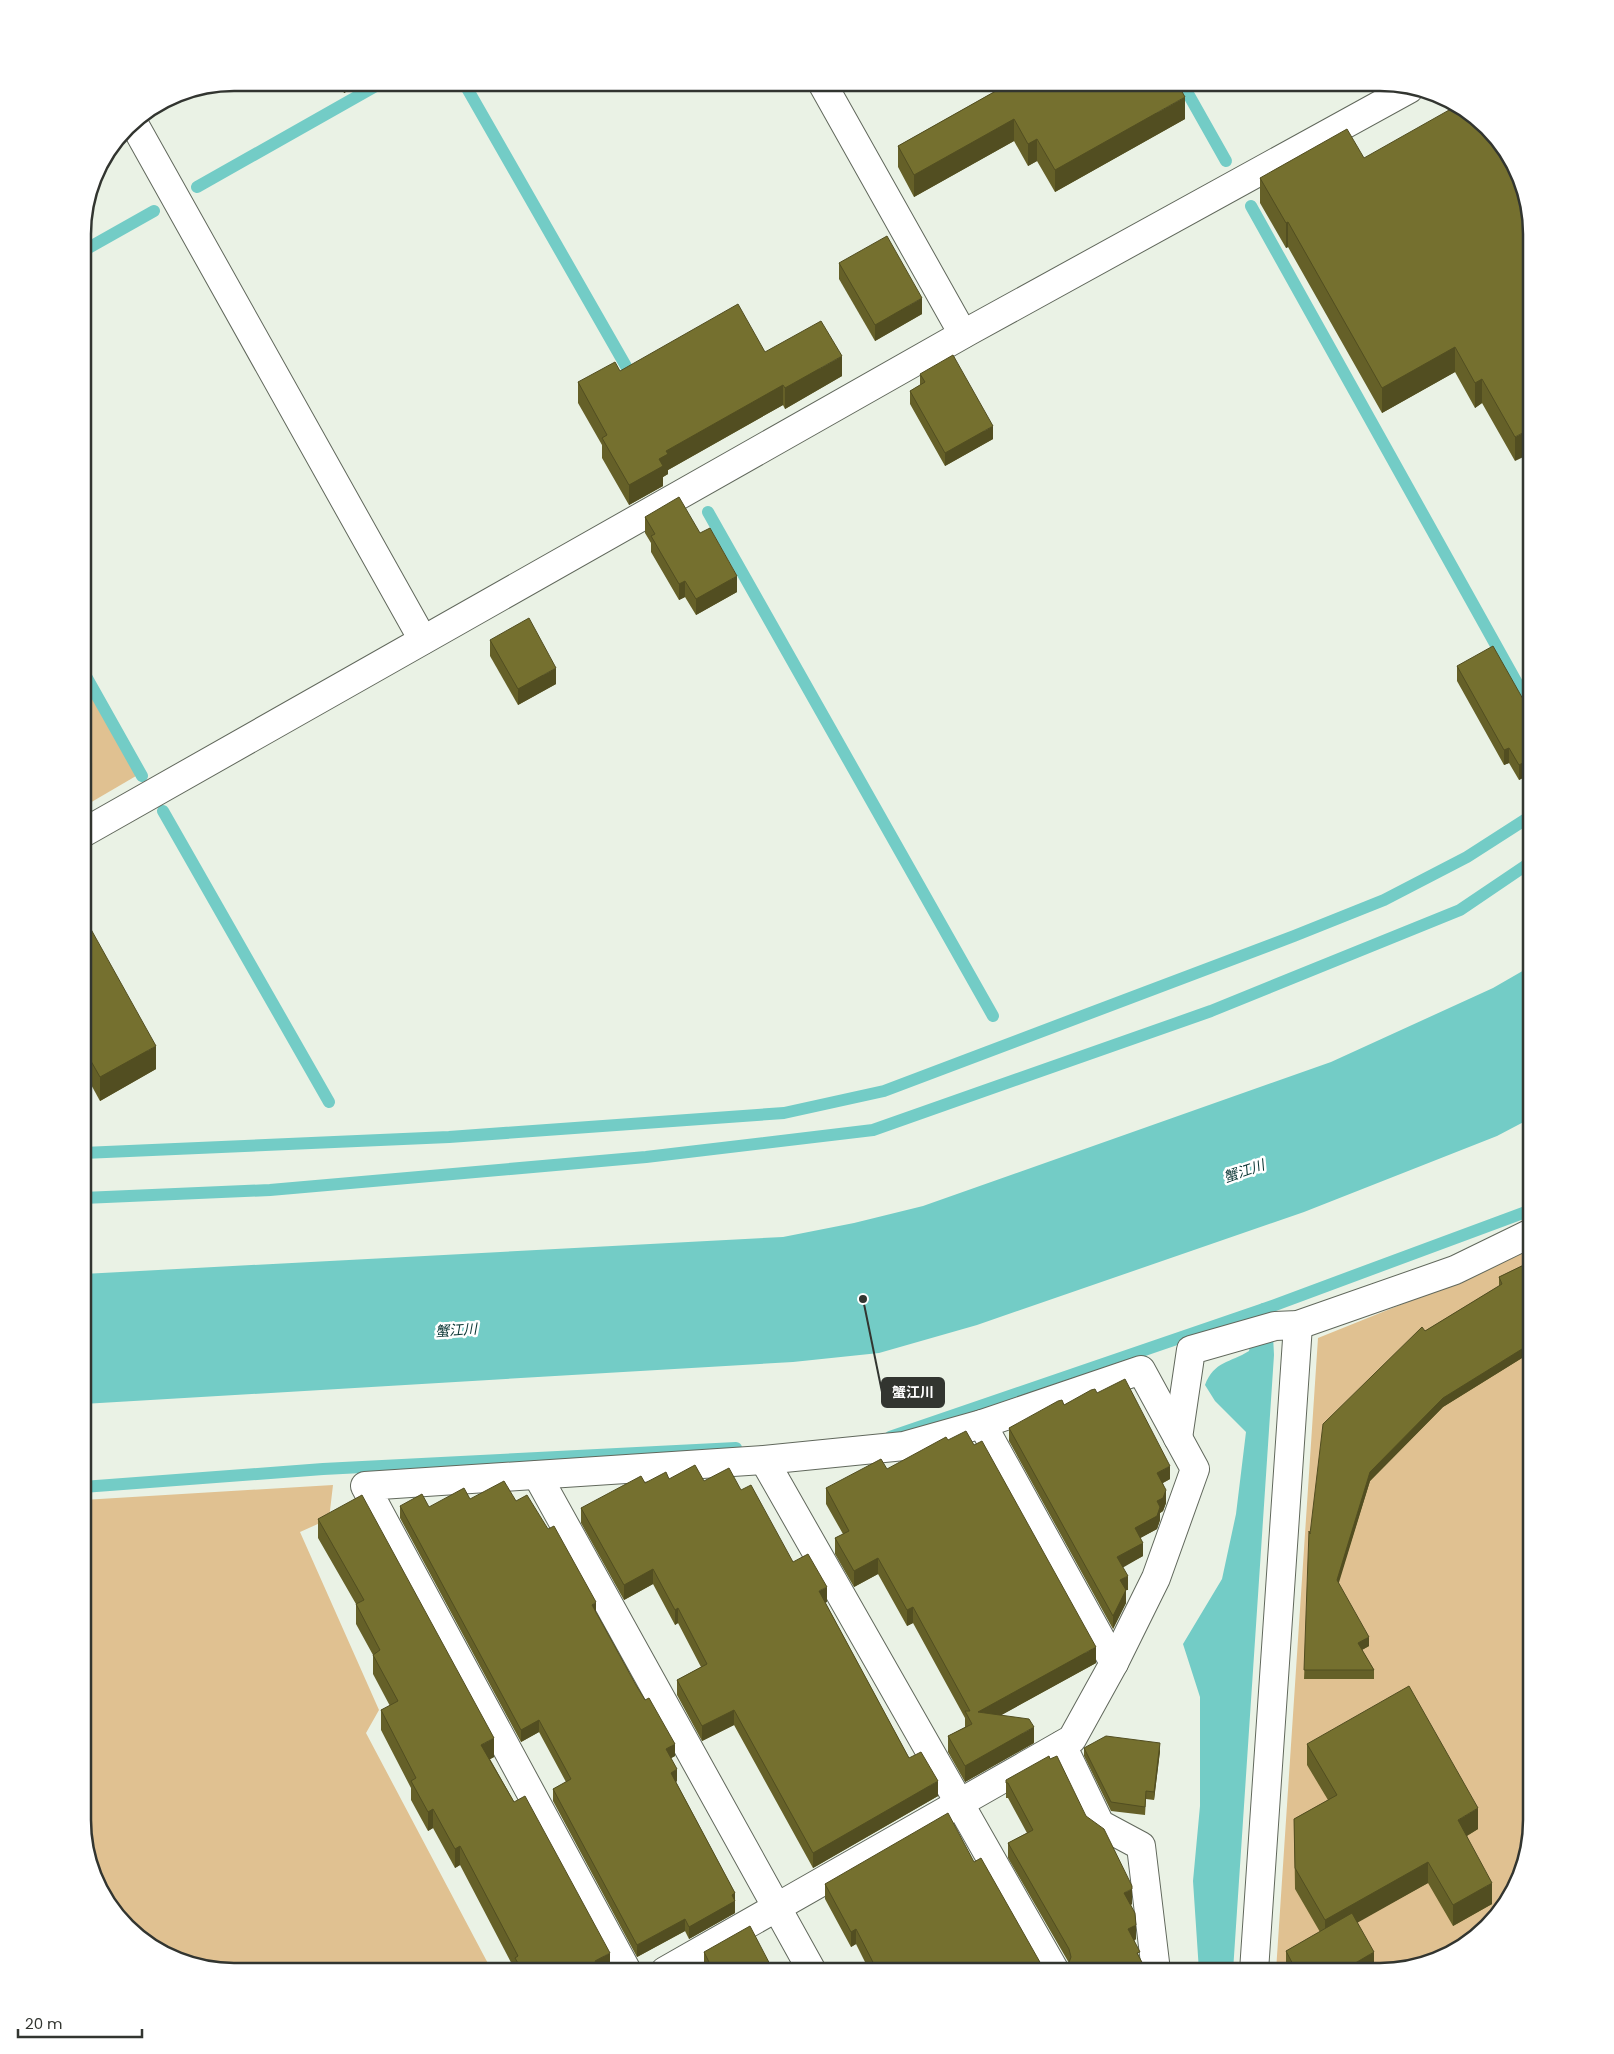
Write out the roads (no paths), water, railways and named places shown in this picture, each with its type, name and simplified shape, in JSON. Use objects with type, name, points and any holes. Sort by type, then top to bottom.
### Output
[{"type":"street","points":[[827,92],[963,334]]},
{"type":"street","points":[[92,828],[963,334],[1401,93]]},
{"type":"street","points":[[137,129],[423,640]]},
{"type":"street","points":[[1178,1438],[1191,1350],[1275,1328],[1456,1270],[1523,1238]]},
{"type":"street","points":[[1254,1963],[1275,1328]]},
{"type":"street","points":[[622,1963],[365,1486],[764,1460],[904,1446],[982,1424],[1141,1370],[1195,1470],[1156,1578],[1114,1663],[1072,1739],[681,1963]]},
{"type":"street","points":[[982,1424],[1114,1663]]},
{"type":"street","points":[[764,1460],[1050,1963]]},
{"type":"street","points":[[537,1475],[807,1963]]},
{"type":"street","points":[[1062,1745],[1100,1824],[1141,1846],[1155,1963]]},
{"type":"water","points":[[1523,971],[1523,1122],[1497,1136],[1304,1212],[977,1325],[879,1353],[793,1362],[91,1404],[91,1274],[783,1237],[854,1223],[923,1206],[1331,1062],[1493,988]]},
{"type":"water","points":[[1272,1316],[1274,1355],[1234,1963],[1198,1963],[1193,1881],[1200,1806],[1200,1697],[1183,1644],[1222,1579],[1236,1514],[1246,1432],[1215,1401],[1205,1385],[1213,1371],[1218,1367],[1249,1351],[1254,1321]]},
{"type":"waterway","points":[[197,187],[365,92]]},
{"type":"waterway","points":[[469,92],[635,382]]},
{"type":"waterway","points":[[1187,92],[1226,161]]},
{"type":"waterway","points":[[1251,206],[1523,694]]},
{"type":"waterway","points":[[92,246],[154,211]]},
{"type":"waterway","points":[[708,512],[993,1016]]},
{"type":"waterway","points":[[92,687],[142,776]]},
{"type":"waterway","points":[[163,811],[329,1102]]},
{"type":"waterway","points":[[91,1153],[449,1137],[784,1113],[884,1091],[1294,936],[1384,900],[1467,857],[1523,821]]},
{"type":"waterway","points":[[91,1198],[270,1190],[646,1157],[873,1130],[1211,1011],[1460,910],[1523,867]]},
{"type":"waterway","points":[[1263,1316],[1264,1309],[1523,1213]]},
{"type":"waterway","points":[[890,1437],[1264,1309]]},
{"type":"waterway","points":[[91,1486],[323,1469],[736,1448]]},
{"type":"place","name":"蟹江川","points":[[863,1299]]}]
